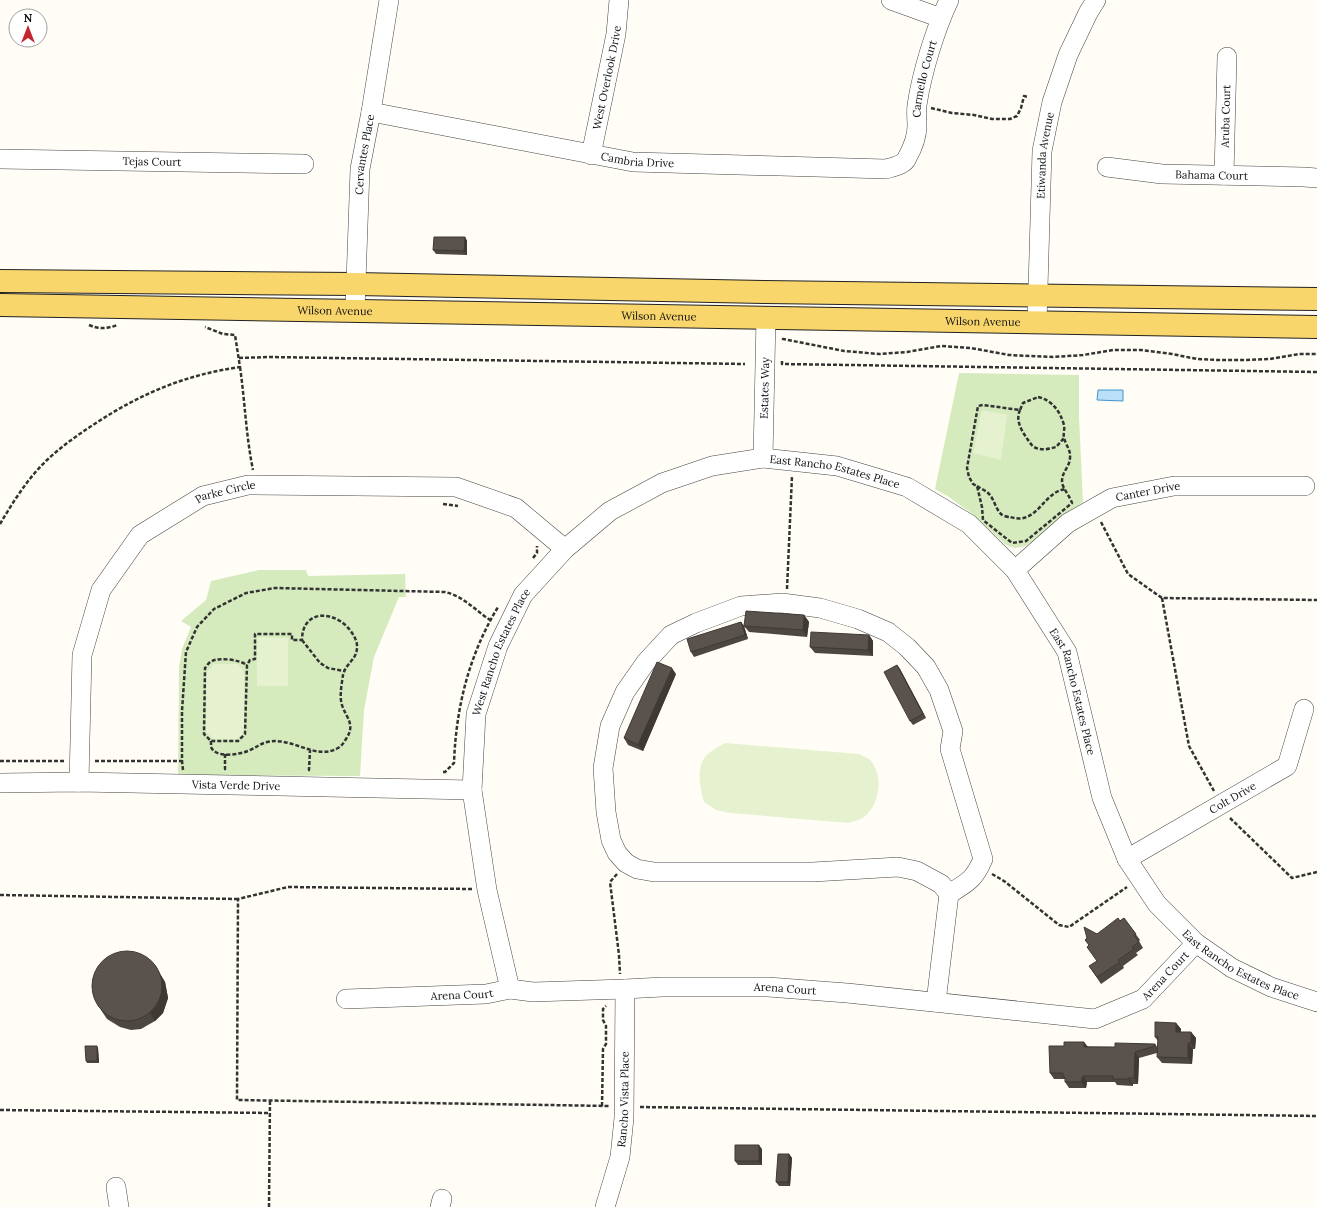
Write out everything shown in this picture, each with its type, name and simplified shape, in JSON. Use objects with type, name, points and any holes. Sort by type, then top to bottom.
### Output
[{"type":"main road","points":[[0,281],[356,284],[764,292],[1317,300]]},
{"type":"main road","name":"Wilson Avenue","points":[[0,305],[1317,327]]},
{"type":"street","name":"Cervantes Place","points":[[356,310],[360,169],[371,112],[389,0]]},
{"type":"street","name":"West Overlook Drive","points":[[591,155],[616,34],[619,0]]},
{"type":"street","points":[[891,0],[941,18]]},
{"type":"street","name":"Carmello Court","points":[[906,160],[914,144],[917,128],[917,106],[927,63],[941,18],[949,0]]},
{"type":"street","name":"Etiwanda Avenue","points":[[1037,322],[1039,202],[1043,144],[1052,102],[1068,55],[1088,13],[1096,0]]},
{"type":"street","name":"Aruba Court","points":[[1224,176],[1227,57]]},
{"type":"street","name":"Cambria Drive","points":[[371,112],[632,162],[886,169],[895,167],[906,160]]},
{"type":"street","name":"Tejas Court","points":[[0,159],[304,164]]},
{"type":"street","name":"Bahama Court","points":[[1107,167],[1162,174],[1317,178]]},
{"type":"street","name":"Estates Way","points":[[763,458],[766,317]]},
{"type":"street","name":"East Rancho Estates Place","points":[[763,458],[837,466],[907,487],[969,524],[1016,570],[1067,652],[1102,798],[1127,859],[1157,904],[1196,943],[1232,968],[1271,987],[1317,1002]]},
{"type":"street","name":"West Rancho Estates Place","points":[[510,989],[487,890],[472,790],[476,714],[498,646],[523,595],[565,550],[610,511],[662,482],[712,466],[763,458]]},
{"type":"street","name":"Parke Circle","points":[[79,782],[82,655],[101,590],[140,535],[203,496],[248,485],[294,484],[456,487],[516,508],[565,550]]},
{"type":"street","name":"Canter Drive","points":[[1016,570],[1068,523],[1112,498],[1174,486],[1305,486]]},
{"type":"street","points":[[936,1002],[949,894],[941,884],[917,871],[898,867],[813,872],[654,872],[637,869],[626,864],[616,853],[611,840],[608,826],[603,768],[610,726],[625,692],[646,662],[671,635],[696,623],[741,606],[786,603],[820,608],[858,619],[888,632],[907,647],[926,667],[939,690],[953,731],[950,749],[983,859],[978,872],[968,882],[949,894]]},
{"type":"street","name":"Colt Drive","points":[[1127,859],[1287,766],[1304,709]]},
{"type":"street","name":"Vista Verde Drive","points":[[0,783],[79,782],[472,790]]},
{"type":"street","name":"Arena Court","points":[[346,999],[486,994],[510,989],[533,992],[625,990],[662,986],[768,987],[936,1002],[1094,1019],[1144,999],[1196,943]]},
{"type":"street","name":"Rancho Vista Place","points":[[605,1207],[620,1157],[624,1118],[625,990]]},
{"type":"street","points":[[116,1187],[119,1207]]},
{"type":"path","points":[[917,106],[963,115],[1001,120],[1010,119],[1017,116],[1024,96],[1028,97]]},
{"type":"path","points":[[83,322],[96,328],[105,328],[122,322]]},
{"type":"path","points":[[0,524],[25,485],[46,461],[87,429],[130,402],[170,383],[203,374],[240,368],[235,335],[223,334],[202,326]]},
{"type":"path","points":[[782,345],[783,339],[844,351],[879,354],[907,352],[941,346],[971,348],[1009,355],[1053,357],[1083,355],[1113,350],[1141,350],[1197,359],[1218,360],[1247,360],[1299,354],[1317,354]]},
{"type":"path","points":[[239,358],[290,357],[745,364]]},
{"type":"path","points":[[782,358],[782,364],[1317,372]]},
{"type":"path","points":[[977,486],[982,507],[983,520],[1012,543],[1026,541],[1072,503],[1062,483],[1062,477],[1070,460],[1070,453],[1064,438],[1064,425],[1061,418],[1052,403],[1048,400],[1038,397],[1022,403],[1018,414],[1019,426],[1024,436],[1034,447],[1048,449],[1056,447],[1064,438]]},
{"type":"path","points":[[1020,410],[983,405],[978,406],[967,468],[969,477],[973,484],[988,493],[1002,514],[1014,519],[1028,517],[1060,489],[1066,489]]},
{"type":"path","points":[[786,603],[793,462]]},
{"type":"path","points":[[1094,508],[1128,574],[1162,598],[1317,600]]},
{"type":"path","points":[[182,761],[182,704],[186,652],[198,627],[214,608],[246,593],[275,588],[377,592],[432,591],[454,594],[465,600],[478,612],[490,620],[470,666],[463,689],[456,723],[454,763],[445,772],[438,772]]},
{"type":"path","points":[[1162,598],[1189,746],[1221,804],[1228,816],[1292,878],[1317,872]]},
{"type":"path","points":[[247,665],[242,661],[222,660],[212,661],[205,668],[204,734],[211,741],[211,747],[215,752],[221,754],[242,753],[270,742],[289,744],[322,752],[333,750],[342,745],[349,735],[350,724],[341,699],[344,671],[356,654],[357,644],[355,638],[344,624],[331,616],[319,616],[309,621],[304,628],[302,640],[320,663],[328,668],[344,671]]},
{"type":"path","points":[[211,741],[238,741],[246,734],[247,665],[250,660],[255,659],[255,634],[292,634],[292,640],[302,640]]},
{"type":"path","points":[[310,750],[309,770],[316,770]]},
{"type":"path","points":[[980,866],[1004,881],[1059,925],[1069,928],[1140,878]]},
{"type":"path","points":[[0,895],[238,899]]},
{"type":"path","points":[[269,1207],[270,1100]]},
{"type":"path","points":[[0,1110],[270,1112]]},
{"type":"green space","points":[[959,373],[1079,375],[1079,417],[1083,502],[1026,546],[1015,548],[1006,545],[971,513],[935,489]]},
{"type":"green space","points":[[982,410],[1007,415],[1001,460],[973,453]]},
{"type":"green space","points":[[259,570],[306,570],[308,576],[405,574],[406,597],[399,597],[374,657],[364,710],[360,776],[178,775],[179,668],[182,649],[191,627],[181,621],[206,600],[211,581]]},
{"type":"green space","points":[[257,637],[288,638],[288,686],[257,686]]},
{"type":"green space","points":[[214,664],[238,664],[244,672],[244,733],[237,739],[213,739],[206,732],[207,672]]},
{"type":"green space","points":[[725,743],[859,754],[869,759],[874,766],[878,781],[877,798],[874,805],[864,817],[849,823],[730,813],[716,810],[704,802],[700,785],[700,767],[707,755]]},
{"type":"water","points":[[1098,390],[1123,390],[1123,401],[1097,400]]},
{"type":"building","points":[[434,237],[465,237],[464,251],[433,250]]},
{"type":"building","points":[[746,611],[804,615],[803,630],[744,626]]},
{"type":"building","points":[[741,622],[745,635],[691,652],[687,639]]},
{"type":"building","points":[[811,632],[869,635],[868,650],[810,647]]},
{"type":"building","points":[[657,662],[672,668],[638,745],[624,738]]},
{"type":"building","points":[[897,665],[923,714],[910,721],[884,672]]},
{"type":"building","points":[[1118,918],[1120,921],[1124,918],[1136,934],[1134,935],[1139,942],[1132,947],[1134,949],[1118,960],[1120,962],[1097,977],[1089,966],[1097,961],[1087,947],[1089,945],[1085,940],[1087,938],[1084,927],[1097,934]]},
{"type":"building","points":[[127,951],[146,957],[156,967],[162,986],[156,1005],[146,1015],[127,1021],[108,1015],[98,1005],[92,986],[98,967],[108,957]]},
{"type":"building","points":[[1155,1022],[1176,1023],[1176,1032],[1191,1032],[1191,1043],[1188,1043],[1188,1058],[1157,1057],[1158,1037],[1155,1037]]},
{"type":"building","points":[[1064,1042],[1084,1042],[1084,1047],[1115,1047],[1115,1043],[1155,1044],[1155,1046],[1135,1052],[1134,1078],[1113,1079],[1113,1076],[1083,1076],[1081,1082],[1065,1082],[1063,1073],[1050,1073],[1049,1046],[1064,1046]]},
{"type":"building","points":[[85,1046],[97,1046],[97,1061],[86,1061]]},
{"type":"building","points":[[735,1145],[759,1145],[759,1161],[735,1161]]},
{"type":"building","points":[[778,1154],[789,1154],[788,1182],[776,1182]]}]
